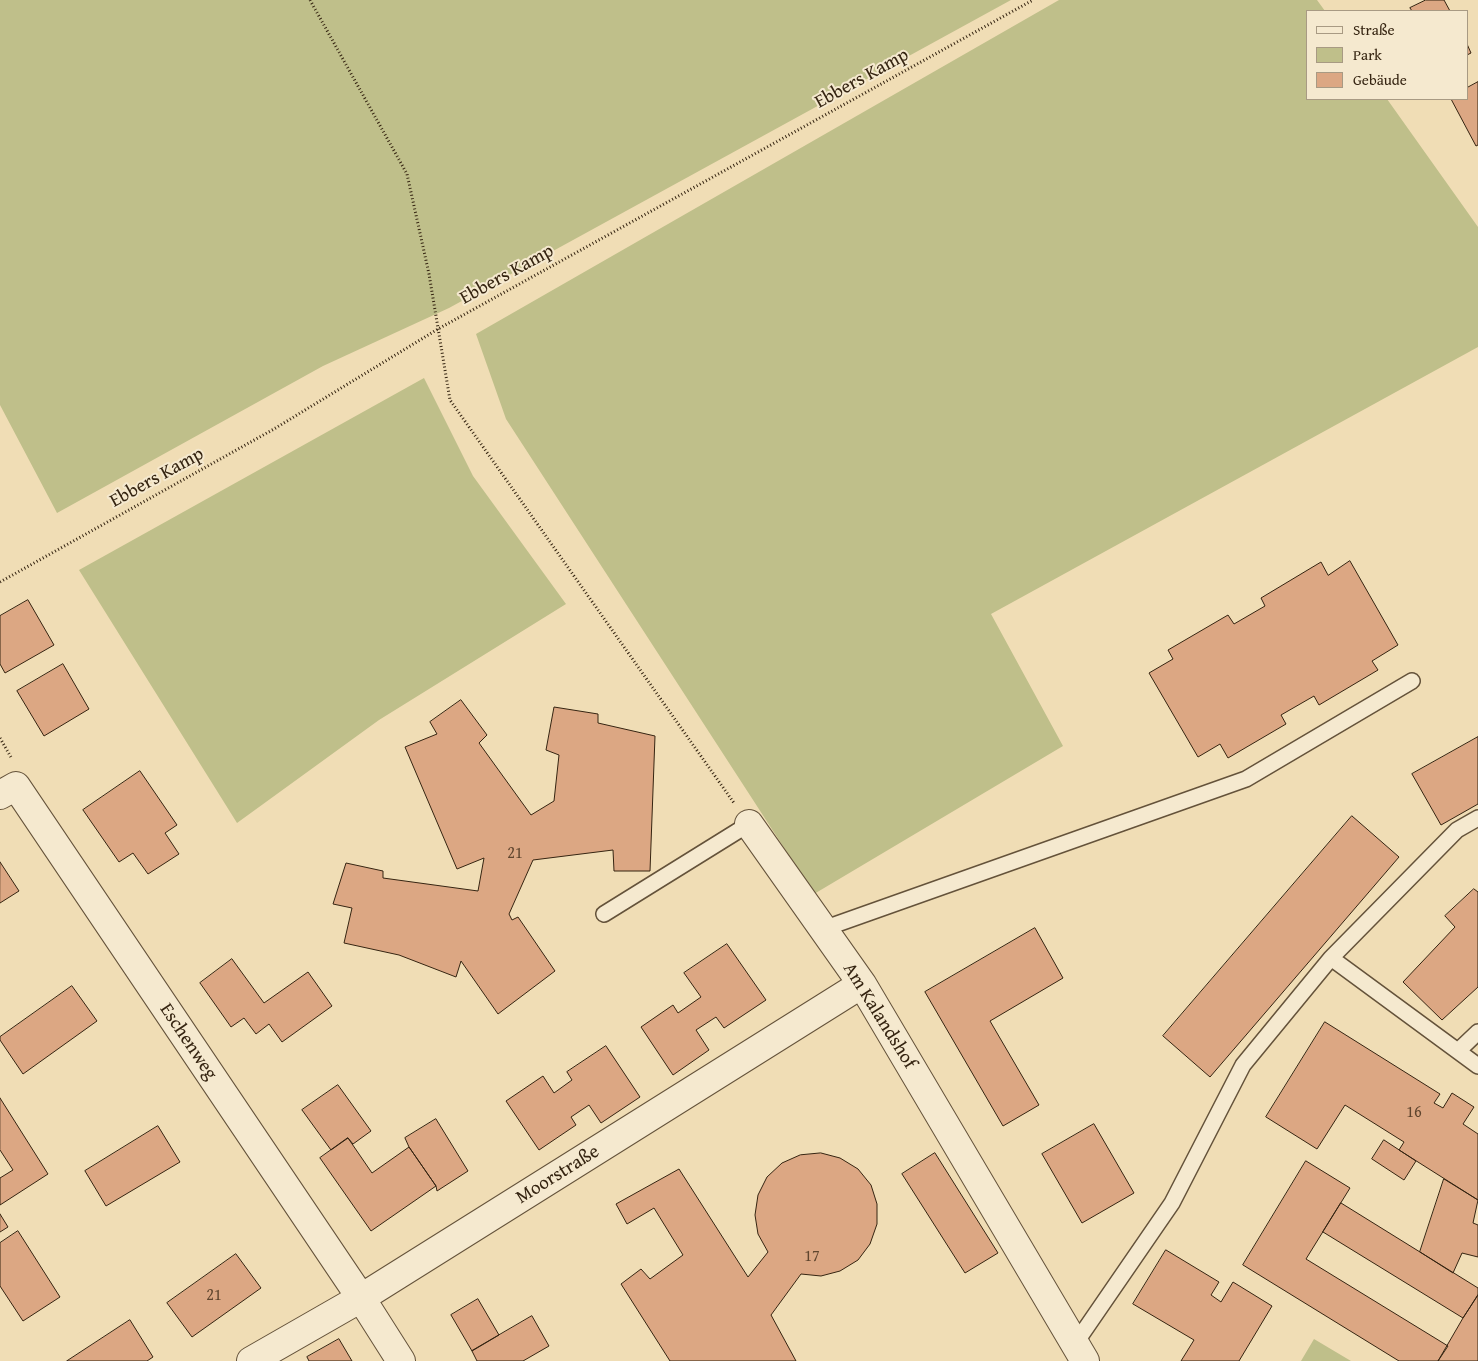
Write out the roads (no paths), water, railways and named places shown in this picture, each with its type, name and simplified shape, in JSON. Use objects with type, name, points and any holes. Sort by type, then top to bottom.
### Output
[{"type":"street","name":"Eschenweg","points":[[8,791],[361,1298],[401,1361]]},
{"type":"street","name":"Am Kalandshof","points":[[749,824],[862,984],[1080,1352]]},
{"type":"street","name":"Moorstraße","points":[[251,1361],[361,1298],[862,984]]},
{"type":"lane","points":[[823,929],[1246,779],[1412,682]]},
{"type":"lane","points":[[1080,1352],[1172,1203],[1243,1065],[1331,958],[1457,830],[1478,818]]},
{"type":"lane","points":[[604,914],[749,824]]},
{"type":"lane","points":[[1331,958],[1478,1066]]},
{"type":"lane","points":[[1458,1052],[1478,1032]]}]
